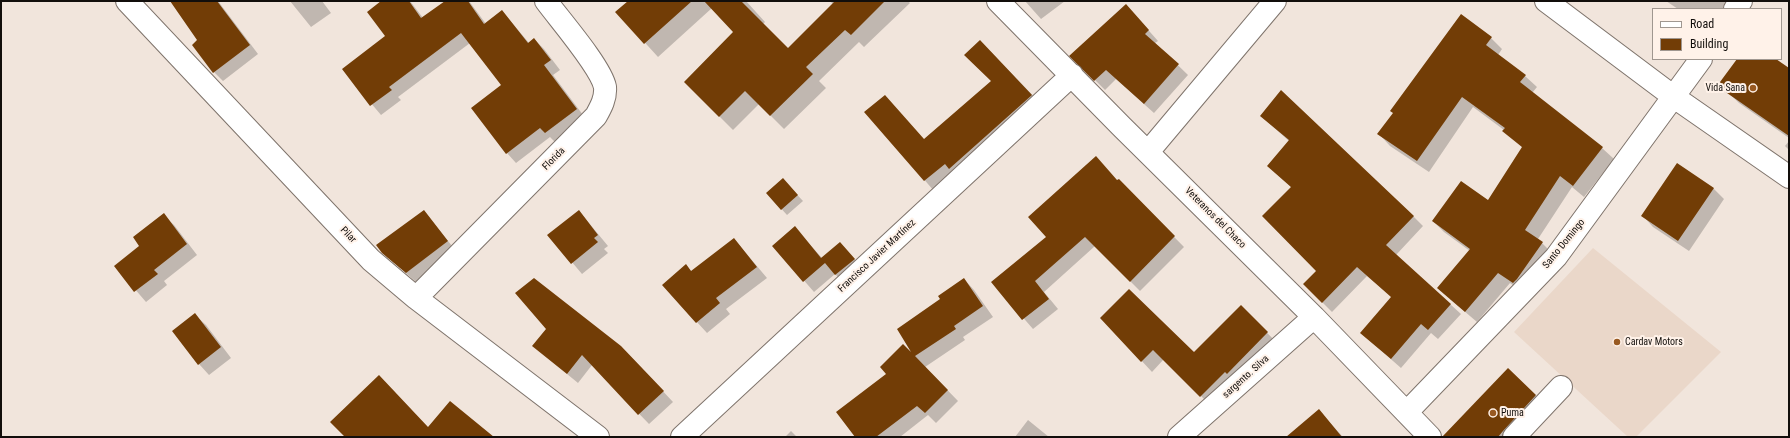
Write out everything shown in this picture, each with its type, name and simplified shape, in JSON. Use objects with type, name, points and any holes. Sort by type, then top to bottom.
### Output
[{"type":"street","name":"Pilar","points":[[127,1],[371,260],[416,298],[598,437]]},
{"type":"street","name":"Florida","points":[[416,298],[596,116],[604,100],[605,87],[599,71],[546,1]]},
{"type":"street","name":"Veteranos del Chaco","points":[[998,1],[1072,75],[1122,128],[1314,316],[1430,437]]},
{"type":"street","points":[[1148,152],[1275,1]]},
{"type":"street","points":[[1546,1],[1674,97],[1789,177]]},
{"type":"street","name":"Santo Domingo","points":[[1407,412],[1556,257],[1700,60]]},
{"type":"street","name":"Francisco Javier Martínez","points":[[682,437],[1072,75]]},
{"type":"street","name":"sargento. Silva","points":[[1179,437],[1314,316]]},
{"type":"street","points":[[1514,437],[1561,387]]},
{"type":"shaded area","name":"Cardav Motors","points":[[1593,248],[1721,352],[1636,437],[1628,437],[1514,332]]},
{"type":"building","points":[[170,1],[217,1],[250,45],[213,73],[192,45],[197,40]]},
{"type":"building","points":[[381,1],[409,1],[421,18],[445,1],[468,1],[484,24],[502,10],[528,43],[534,38],[551,60],[544,65],[577,109],[545,133],[540,128],[506,154],[471,108],[501,85],[461,33],[389,87],[392,90],[370,106],[342,69],[385,36],[367,12]]},
{"type":"building","points":[[628,1],[692,1],[644,44],[615,12]]},
{"type":"building","points":[[704,1],[741,1],[788,48],[835,1],[885,1],[851,35],[845,30],[806,67],[813,74],[770,116],[745,91],[719,117],[684,82],[733,32]]},
{"type":"building","points":[[1126,4],[1149,30],[1145,34],[1179,64],[1144,104],[1106,70],[1094,81],[1069,56]]},
{"type":"building","points":[[1461,14],[1492,37],[1486,45],[1526,75],[1520,82],[1603,147],[1573,186],[1560,176],[1525,230],[1543,242],[1517,279],[1513,283],[1498,273],[1465,312],[1437,288],[1470,249],[1432,221],[1461,181],[1488,200],[1522,147],[1502,131],[1505,128],[1462,97],[1417,161],[1377,134],[1393,113],[1390,111]]},
{"type":"building","points":[[980,40],[1032,95],[949,169],[945,164],[924,181],[864,112],[885,95],[924,139],[991,81],[964,55]]},
{"type":"building","name":"Vida Sana","points":[[1736,60],[1777,60],[1789,68],[1789,136],[1727,93],[1720,82]]},
{"type":"building","points":[[1281,90],[1414,216],[1386,245],[1451,304],[1428,330],[1421,324],[1391,359],[1360,333],[1391,297],[1357,267],[1322,303],[1303,284],[1316,271],[1262,216],[1291,187],[1267,166],[1289,140],[1260,116]]},
{"type":"building","points":[[1096,156],[1117,180],[1119,179],[1175,236],[1130,282],[1085,237],[1035,281],[1049,299],[1022,320],[991,282],[1046,237],[1028,217]]},
{"type":"building","points":[[1677,163],[1714,188],[1678,241],[1641,216]]},
{"type":"building","points":[[783,178],[798,195],[781,210],[766,193]]},
{"type":"building","points":[[424,210],[448,241],[406,273],[382,253],[376,245]]},
{"type":"building","points":[[579,210],[598,235],[594,238],[598,242],[571,264],[547,235]]},
{"type":"building","points":[[164,213],[187,244],[154,270],[158,274],[134,292],[114,266],[139,246],[133,237]]},
{"type":"building","points":[[795,226],[821,258],[840,242],[855,259],[835,275],[825,263],[803,282],[772,246]]},
{"type":"building","points":[[734,238],[757,267],[716,298],[720,303],[696,323],[662,285],[686,264],[691,271]]},
{"type":"building","points":[[534,278],[621,346],[664,391],[638,415],[582,355],[567,374],[532,346],[546,329],[515,293]]},
{"type":"building","points":[[964,278],[983,306],[954,326],[956,329],[915,356],[948,390],[925,413],[917,406],[876,437],[855,437],[836,412],[886,374],[880,367],[903,344],[911,352],[897,329],[940,299],[938,296]]},
{"type":"building","points":[[1129,289],[1194,352],[1241,305],[1268,332],[1227,374],[1225,372],[1200,397],[1153,350],[1141,362],[1100,318]]},
{"type":"building","points":[[195,313],[221,347],[198,365],[172,331]]},
{"type":"building","name":"Puma","points":[[1508,368],[1536,395],[1498,437],[1442,437]]},
{"type":"building","points":[[379,375],[428,427],[450,401],[494,437],[345,437],[330,422]]},
{"type":"building","points":[[1319,409],[1342,437],[1286,437]]},
{"type":"place","name":"Vida Sana","points":[[1753,88]]},
{"type":"place","name":"Cardav Motors","points":[[1617,342]]},
{"type":"place","name":"Puma","points":[[1493,413]]}]
